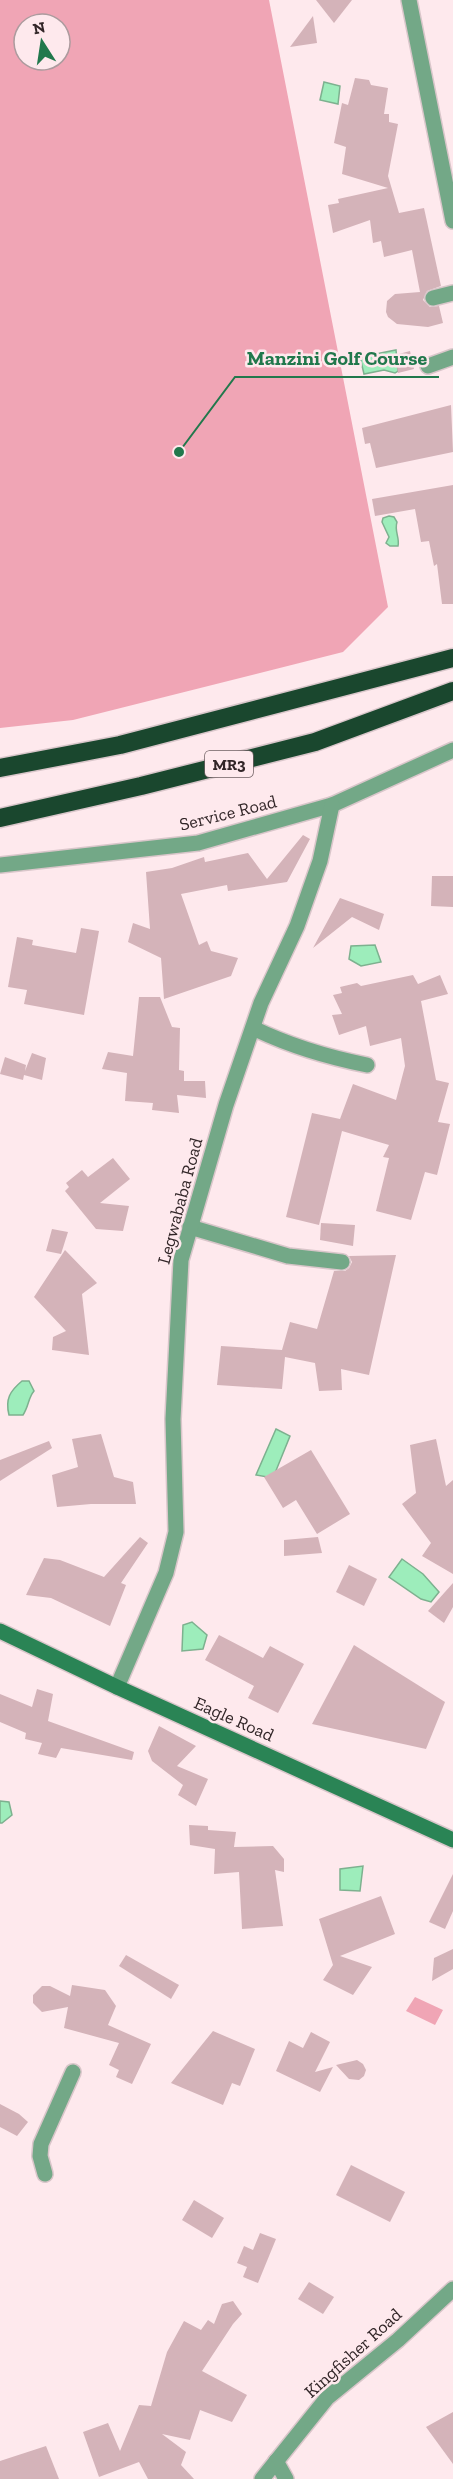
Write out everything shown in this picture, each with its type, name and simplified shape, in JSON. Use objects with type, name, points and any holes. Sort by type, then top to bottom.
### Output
[{"type":"highway","points":[[0,768],[120,745],[453,658]]},
{"type":"highway","name":"MR3","points":[[0,818],[141,786],[315,742],[453,691]]},
{"type":"street","points":[[409,0],[453,221]]},
{"type":"street","points":[[433,298],[453,293]]},
{"type":"street","points":[[428,366],[453,357]]},
{"type":"street","name":"Service Road","points":[[0,865],[198,843],[332,805],[453,750]]},
{"type":"street","name":"Legwababa Road","points":[[117,1687],[166,1574],[176,1532],[173,1419],[181,1260],[226,1105],[261,1004],[297,926],[320,861],[332,805]]},
{"type":"street","points":[[253,1028],[324,1056],[367,1065]]},
{"type":"street","points":[[190,1227],[288,1256],[342,1262]]},
{"type":"street","name":"Eagle Road","points":[[0,1631],[117,1687],[453,1840]]},
{"type":"street","points":[[45,2174],[40,2156],[41,2144],[73,2072]]},
{"type":"street","name":"Kingfisher Road","points":[[262,2479],[327,2398],[398,2340],[453,2289]]},
{"type":"street","points":[[276,2461],[286,2479]]},
{"type":"shaded area","points":[[0,0],[269,0],[388,607],[343,652],[73,720],[0,728]]},
{"type":"shaded area","points":[[324,82],[340,86],[338,104],[320,100]]},
{"type":"shaded area","points":[[396,350],[398,371],[395,373],[384,370],[364,374],[360,357]]},
{"type":"shaded area","points":[[394,517],[397,522],[398,546],[390,546],[386,543],[389,537],[382,522],[383,518]]},
{"type":"shaded area","points":[[375,945],[381,962],[361,966],[349,959],[351,946]]},
{"type":"shaded area","points":[[22,1381],[29,1381],[34,1391],[23,1415],[9,1415],[10,1396],[14,1388]]},
{"type":"shaded area","points":[[276,1429],[290,1436],[273,1478],[256,1475]]},
{"type":"shaded area","points":[[402,1559],[423,1574],[439,1592],[431,1602],[421,1599],[389,1577]]},
{"type":"shaded area","points":[[192,1622],[207,1635],[203,1649],[182,1651],[183,1625]]},
{"type":"shaded area","points":[[0,1801],[9,1802],[12,1815],[2,1823],[0,1823]]},
{"type":"shaded area","points":[[363,1866],[360,1891],[340,1890],[340,1869]]},
{"type":"shaded area","points":[[415,1997],[443,2010],[435,2025],[406,2011]]},
{"type":"building","points":[[316,0],[352,0],[334,23]]},
{"type":"building","points":[[313,16],[317,43],[290,47]]},
{"type":"building","points":[[355,78],[369,80],[371,85],[388,88],[384,114],[389,114],[389,122],[398,124],[388,176],[399,213],[424,208],[441,286],[427,291],[423,300],[430,307],[439,306],[443,323],[428,327],[397,324],[388,317],[387,301],[395,294],[420,292],[412,250],[384,257],[381,241],[373,243],[370,220],[333,233],[328,205],[339,203],[338,199],[388,188],[342,174],[346,147],[334,143],[342,103],[348,105]]},
{"type":"building","points":[[410,351],[414,369],[398,373],[395,355]]},
{"type":"building","points":[[451,405],[453,452],[376,468],[370,443],[365,444],[362,428]]},
{"type":"building","points":[[453,485],[453,604],[442,604],[437,564],[434,566],[429,541],[421,542],[415,509],[375,516],[372,499]]},
{"type":"building","points":[[303,835],[310,839],[287,882],[228,891],[227,885],[181,894],[199,945],[207,941],[211,951],[238,958],[231,976],[164,999],[161,958],[128,942],[133,923],[150,929],[146,872],[172,868],[204,857],[205,862],[248,853],[267,879]]},
{"type":"building","points":[[432,876],[453,876],[453,907],[431,906]]},
{"type":"building","points":[[340,898],[384,914],[379,930],[352,917],[313,948]]},
{"type":"building","points":[[81,928],[99,931],[84,1015],[24,1004],[27,990],[8,987],[17,937],[33,940],[32,945],[76,953]]},
{"type":"building","points":[[413,975],[418,984],[440,975],[448,994],[421,1001],[436,1080],[449,1083],[438,1122],[450,1124],[437,1175],[425,1172],[411,1220],[376,1211],[389,1158],[383,1157],[389,1145],[342,1131],[319,1225],[286,1217],[312,1113],[340,1119],[353,1084],[396,1100],[405,1066],[401,1038],[370,1046],[366,1026],[339,1035],[332,1015],[342,1014],[333,995],[342,993],[340,987],[357,983],[361,986]]},
{"type":"building","points":[[139,997],[160,997],[172,1027],[180,1028],[179,1070],[184,1071],[184,1081],[205,1081],[206,1098],[177,1095],[179,1113],[152,1110],[153,1103],[125,1101],[127,1073],[102,1069],[108,1052],[133,1056]]},
{"type":"building","points":[[32,1053],[46,1058],[42,1080],[24,1075],[23,1080],[0,1074],[5,1057],[26,1065],[25,1071]]},
{"type":"building","points":[[113,1158],[130,1179],[100,1203],[129,1206],[123,1231],[96,1229],[65,1191],[69,1187],[66,1183],[82,1170],[88,1177]]},
{"type":"building","points":[[321,1223],[355,1225],[353,1246],[320,1240]]},
{"type":"building","points":[[52,1229],[68,1232],[61,1254],[46,1251]]},
{"type":"building","points":[[65,1250],[97,1283],[82,1294],[89,1355],[52,1350],[53,1337],[66,1331],[34,1297]]},
{"type":"building","points":[[396,1255],[369,1375],[341,1369],[342,1390],[319,1391],[315,1363],[285,1357],[282,1389],[217,1385],[221,1346],[282,1350],[290,1322],[317,1329],[334,1271],[345,1271],[349,1268],[352,1262],[349,1256]]},
{"type":"building","points":[[101,1434],[114,1477],[133,1482],[136,1504],[57,1507],[52,1475],[78,1467],[72,1439]]},
{"type":"building","points":[[436,1439],[446,1486],[453,1480],[453,1574],[422,1556],[431,1543],[402,1504],[416,1493],[410,1445]]},
{"type":"building","points":[[49,1441],[52,1448],[0,1481],[0,1460]]},
{"type":"building","points":[[311,1450],[350,1514],[317,1534],[296,1500],[283,1508],[264,1477]]},
{"type":"building","points":[[140,1537],[148,1543],[121,1583],[126,1585],[110,1626],[51,1598],[26,1595],[44,1558],[60,1560],[104,1577]]},
{"type":"building","points":[[318,1537],[322,1553],[284,1556],[284,1540]]},
{"type":"building","points":[[349,1565],[377,1579],[364,1606],[336,1592]]},
{"type":"building","points":[[453,1583],[453,1607],[444,1623],[428,1611]]},
{"type":"building","points":[[219,1635],[263,1658],[270,1646],[304,1664],[278,1713],[248,1698],[254,1686],[205,1660]]},
{"type":"building","points":[[354,1645],[445,1702],[426,1749],[312,1724]]},
{"type":"building","points":[[37,1689],[53,1694],[48,1721],[134,1752],[132,1760],[61,1748],[56,1758],[38,1754],[42,1743],[25,1739],[26,1733],[0,1722],[0,1694],[32,1707]]},
{"type":"building","points":[[159,1726],[196,1746],[177,1766],[208,1779],[196,1806],[178,1795],[183,1785],[152,1761],[148,1751]]},
{"type":"building","points":[[189,1825],[208,1826],[208,1830],[236,1832],[234,1847],[273,1846],[284,1859],[284,1872],[275,1870],[283,1926],[242,1929],[239,1872],[214,1874],[215,1849],[190,1845]]},
{"type":"building","points":[[453,1874],[453,1911],[445,1929],[429,1922]]},
{"type":"building","points":[[381,1896],[395,1934],[340,1956],[372,1967],[353,1995],[323,1980],[333,1965],[319,1919]]},
{"type":"building","points":[[453,1949],[453,1969],[432,1981],[434,1958]]},
{"type":"building","points":[[126,1955],[179,1985],[171,1999],[119,1966]]},
{"type":"building","points":[[72,1985],[105,1990],[116,2006],[108,2025],[151,2044],[132,2084],[116,2077],[119,2070],[109,2065],[119,2043],[64,2028],[68,2007],[42,2012],[33,2003],[33,1995],[42,1986],[50,1986],[70,1996]]},
{"type":"building","points":[[213,2031],[255,2049],[240,2086],[232,2083],[223,2105],[171,2083]]},
{"type":"building","points":[[311,2032],[330,2042],[315,2072],[333,2067],[320,2092],[276,2071],[289,2041],[303,2048]]},
{"type":"building","points":[[357,2060],[366,2070],[364,2076],[359,2080],[349,2079],[336,2065]]},
{"type":"building","points":[[0,2104],[19,2114],[28,2122],[17,2136],[0,2127]]},
{"type":"building","points":[[351,2165],[405,2192],[390,2222],[336,2195]]},
{"type":"building","points":[[194,2200],[224,2218],[212,2238],[182,2220]]},
{"type":"building","points":[[260,2233],[276,2239],[258,2283],[243,2277],[247,2267],[237,2263],[244,2246],[253,2250]]},
{"type":"building","points":[[309,2282],[334,2297],[323,2314],[298,2299]]},
{"type":"building","points":[[233,2301],[242,2314],[202,2371],[247,2395],[232,2422],[200,2410],[190,2440],[162,2434],[186,2452],[181,2465],[194,2479],[148,2479],[139,2462],[99,2477],[83,2432],[108,2423],[120,2451],[139,2405],[151,2406],[167,2352],[184,2321],[201,2330],[208,2320],[214,2324],[222,2304]]},
{"type":"building","points":[[453,2412],[453,2464],[426,2427]]},
{"type":"building","points":[[46,2446],[59,2479],[0,2479],[0,2461]]},
{"type":"place","name":"Manzini Golf Course","points":[[179,452]]}]
